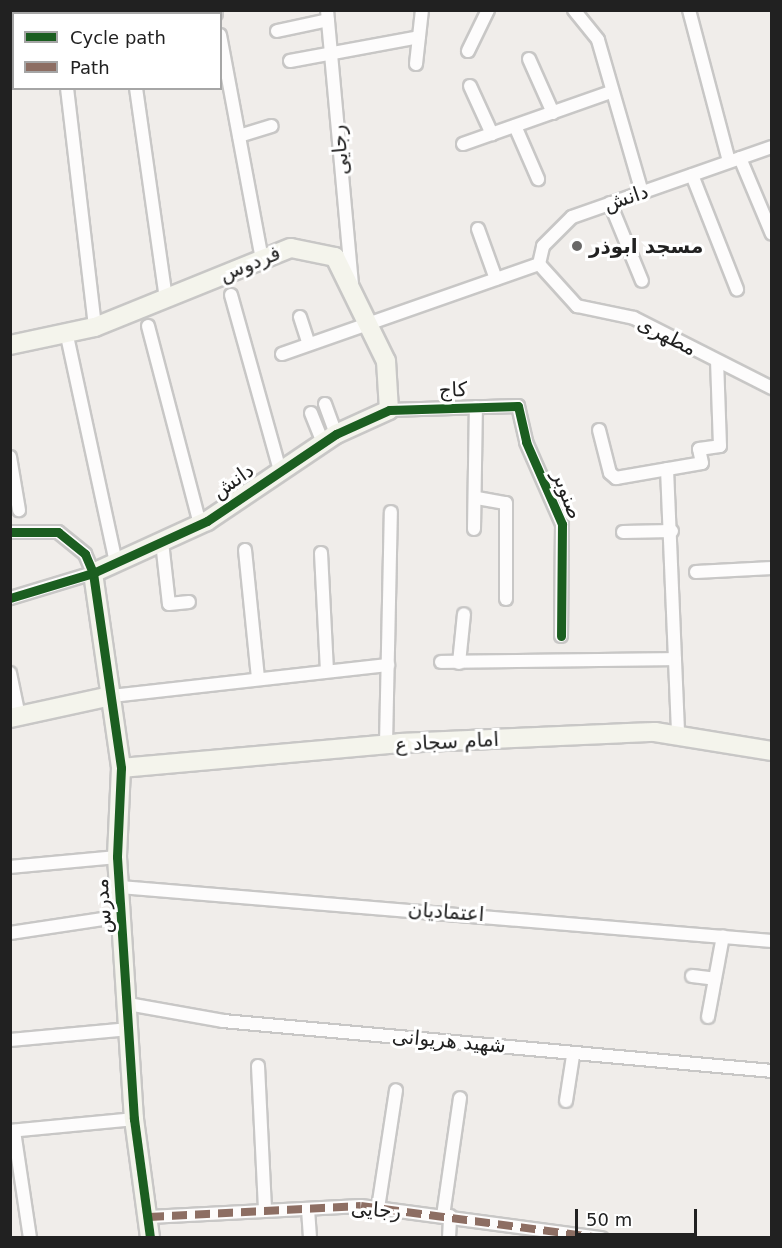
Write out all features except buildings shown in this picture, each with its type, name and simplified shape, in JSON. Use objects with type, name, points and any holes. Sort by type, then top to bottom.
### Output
[{"type":"street","points":[[416,64],[422,10]]},
{"type":"street","points":[[468,51],[488,10]]},
{"type":"street","points":[[574,10],[598,40],[611,92],[642,192]]},
{"type":"street","points":[[689,10],[735,160],[771,234]]},
{"type":"street","points":[[277,32],[327,15]]},
{"type":"street","name":"رجایی","points":[[327,15],[352,289]]},
{"type":"street","points":[[290,61],[330,50],[419,37]]},
{"type":"street","points":[[222,46],[262,260]]},
{"type":"street","points":[[529,59],[552,113]]},
{"type":"street","points":[[470,86],[492,134]]},
{"type":"street","points":[[67,90],[96,327]]},
{"type":"street","points":[[136,90],[166,299]]},
{"type":"street","points":[[463,144],[611,92]]},
{"type":"street","points":[[239,136],[272,126]]},
{"type":"street","points":[[515,126],[538,179]]},
{"type":"street","name":"دانش","points":[[539,264],[543,246],[572,217],[771,147]]},
{"type":"street","points":[[692,175],[737,289]]},
{"type":"street","points":[[610,203],[642,281]]},
{"type":"street","points":[[478,229],[496,279]]},
{"type":"street","name":"فردوس","points":[[10,345],[67,336],[96,327],[291,248],[321,252],[335,257],[386,361],[389,410]]},
{"type":"street","points":[[282,354],[539,264]]},
{"type":"street","name":"مطهری","points":[[539,264],[577,306],[634,318],[771,388]]},
{"type":"street","points":[[231,295],[280,471]]},
{"type":"street","points":[[300,317],[309,344]]},
{"type":"street","points":[[148,326],[201,524]]},
{"type":"street","points":[[67,336],[116,562]]},
{"type":"street","points":[[599,430],[610,473],[616,478],[702,463],[699,449],[720,446],[717,362]]},
{"type":"street","points":[[325,404],[329,439]]},
{"type":"street","name":"کاج","points":[[389,410],[518,406]]},
{"type":"street","name":"صنوبر","points":[[518,406],[526,442],[562,524],[561,636]]},
{"type":"street","points":[[474,529],[477,498],[476,407]]},
{"type":"street","name":"دانش","points":[[93,573],[201,524],[329,439],[389,410]]},
{"type":"street","points":[[311,413],[329,439]]},
{"type":"street","points":[[10,457],[20,510]]},
{"type":"street","points":[[667,469],[672,531],[678,734]]},
{"type":"street","points":[[477,498],[506,502],[506,599]]},
{"type":"street","points":[[386,744],[391,512]]},
{"type":"street","points":[[623,532],[672,531]]},
{"type":"street","points":[[10,532],[58,532],[85,554],[93,573],[10,598]]},
{"type":"street","points":[[162,542],[169,604],[189,602]]},
{"type":"street","points":[[245,550],[258,678]]},
{"type":"street","points":[[321,553],[327,671]]},
{"type":"street","points":[[696,573],[771,568]]},
{"type":"street","name":"مدرس","points":[[93,573],[122,768],[117,856],[123,916],[134,1119],[149,1217],[150,1238]]},
{"type":"street","points":[[459,663],[464,614]]},
{"type":"street","points":[[441,662],[675,659]]},
{"type":"street","points":[[10,673],[15,717],[111,696],[388,665]]},
{"type":"street","name":"امام سجاد ع","points":[[122,768],[386,744],[678,734],[771,751]]},
{"type":"street","points":[[10,867],[117,856]]},
{"type":"street","name":"اعتمادیان","points":[[120,887],[771,941]]},
{"type":"street","points":[[10,933],[123,916]]},
{"type":"street","points":[[708,1017],[723,936]]},
{"type":"street","points":[[692,976],[715,979]]},
{"type":"street","name":"شهید هریوانی","points":[[128,1004],[223,1021],[771,1071]]},
{"type":"street","points":[[10,1040],[129,1029]]},
{"type":"street","points":[[566,1101],[573,1056]]},
{"type":"street","points":[[258,1066],[265,1211]]},
{"type":"street","points":[[378,1208],[396,1090]]},
{"type":"street","points":[[449,1238],[447,1216],[460,1098]]},
{"type":"street","points":[[30,1238],[12,1131],[134,1119]]},
{"type":"street","name":"رجایی","points":[[149,1217],[378,1208],[602,1238]]},
{"type":"street","points":[[308,1209],[310,1238]]},
{"type":"marked path","points":[[149,1217],[361,1206],[602,1238]]},
{"type":"cycle path","points":[[10,598],[93,573],[207,521],[336,434],[389,410],[518,406],[526,442],[562,524],[561,636]]},
{"type":"cycle path","points":[[10,532],[58,532],[85,554],[93,573],[121,768],[117,857],[134,1119],[150,1238]]},
{"type":"place","name":"مسجد ابوذر","points":[[577,246]]}]
